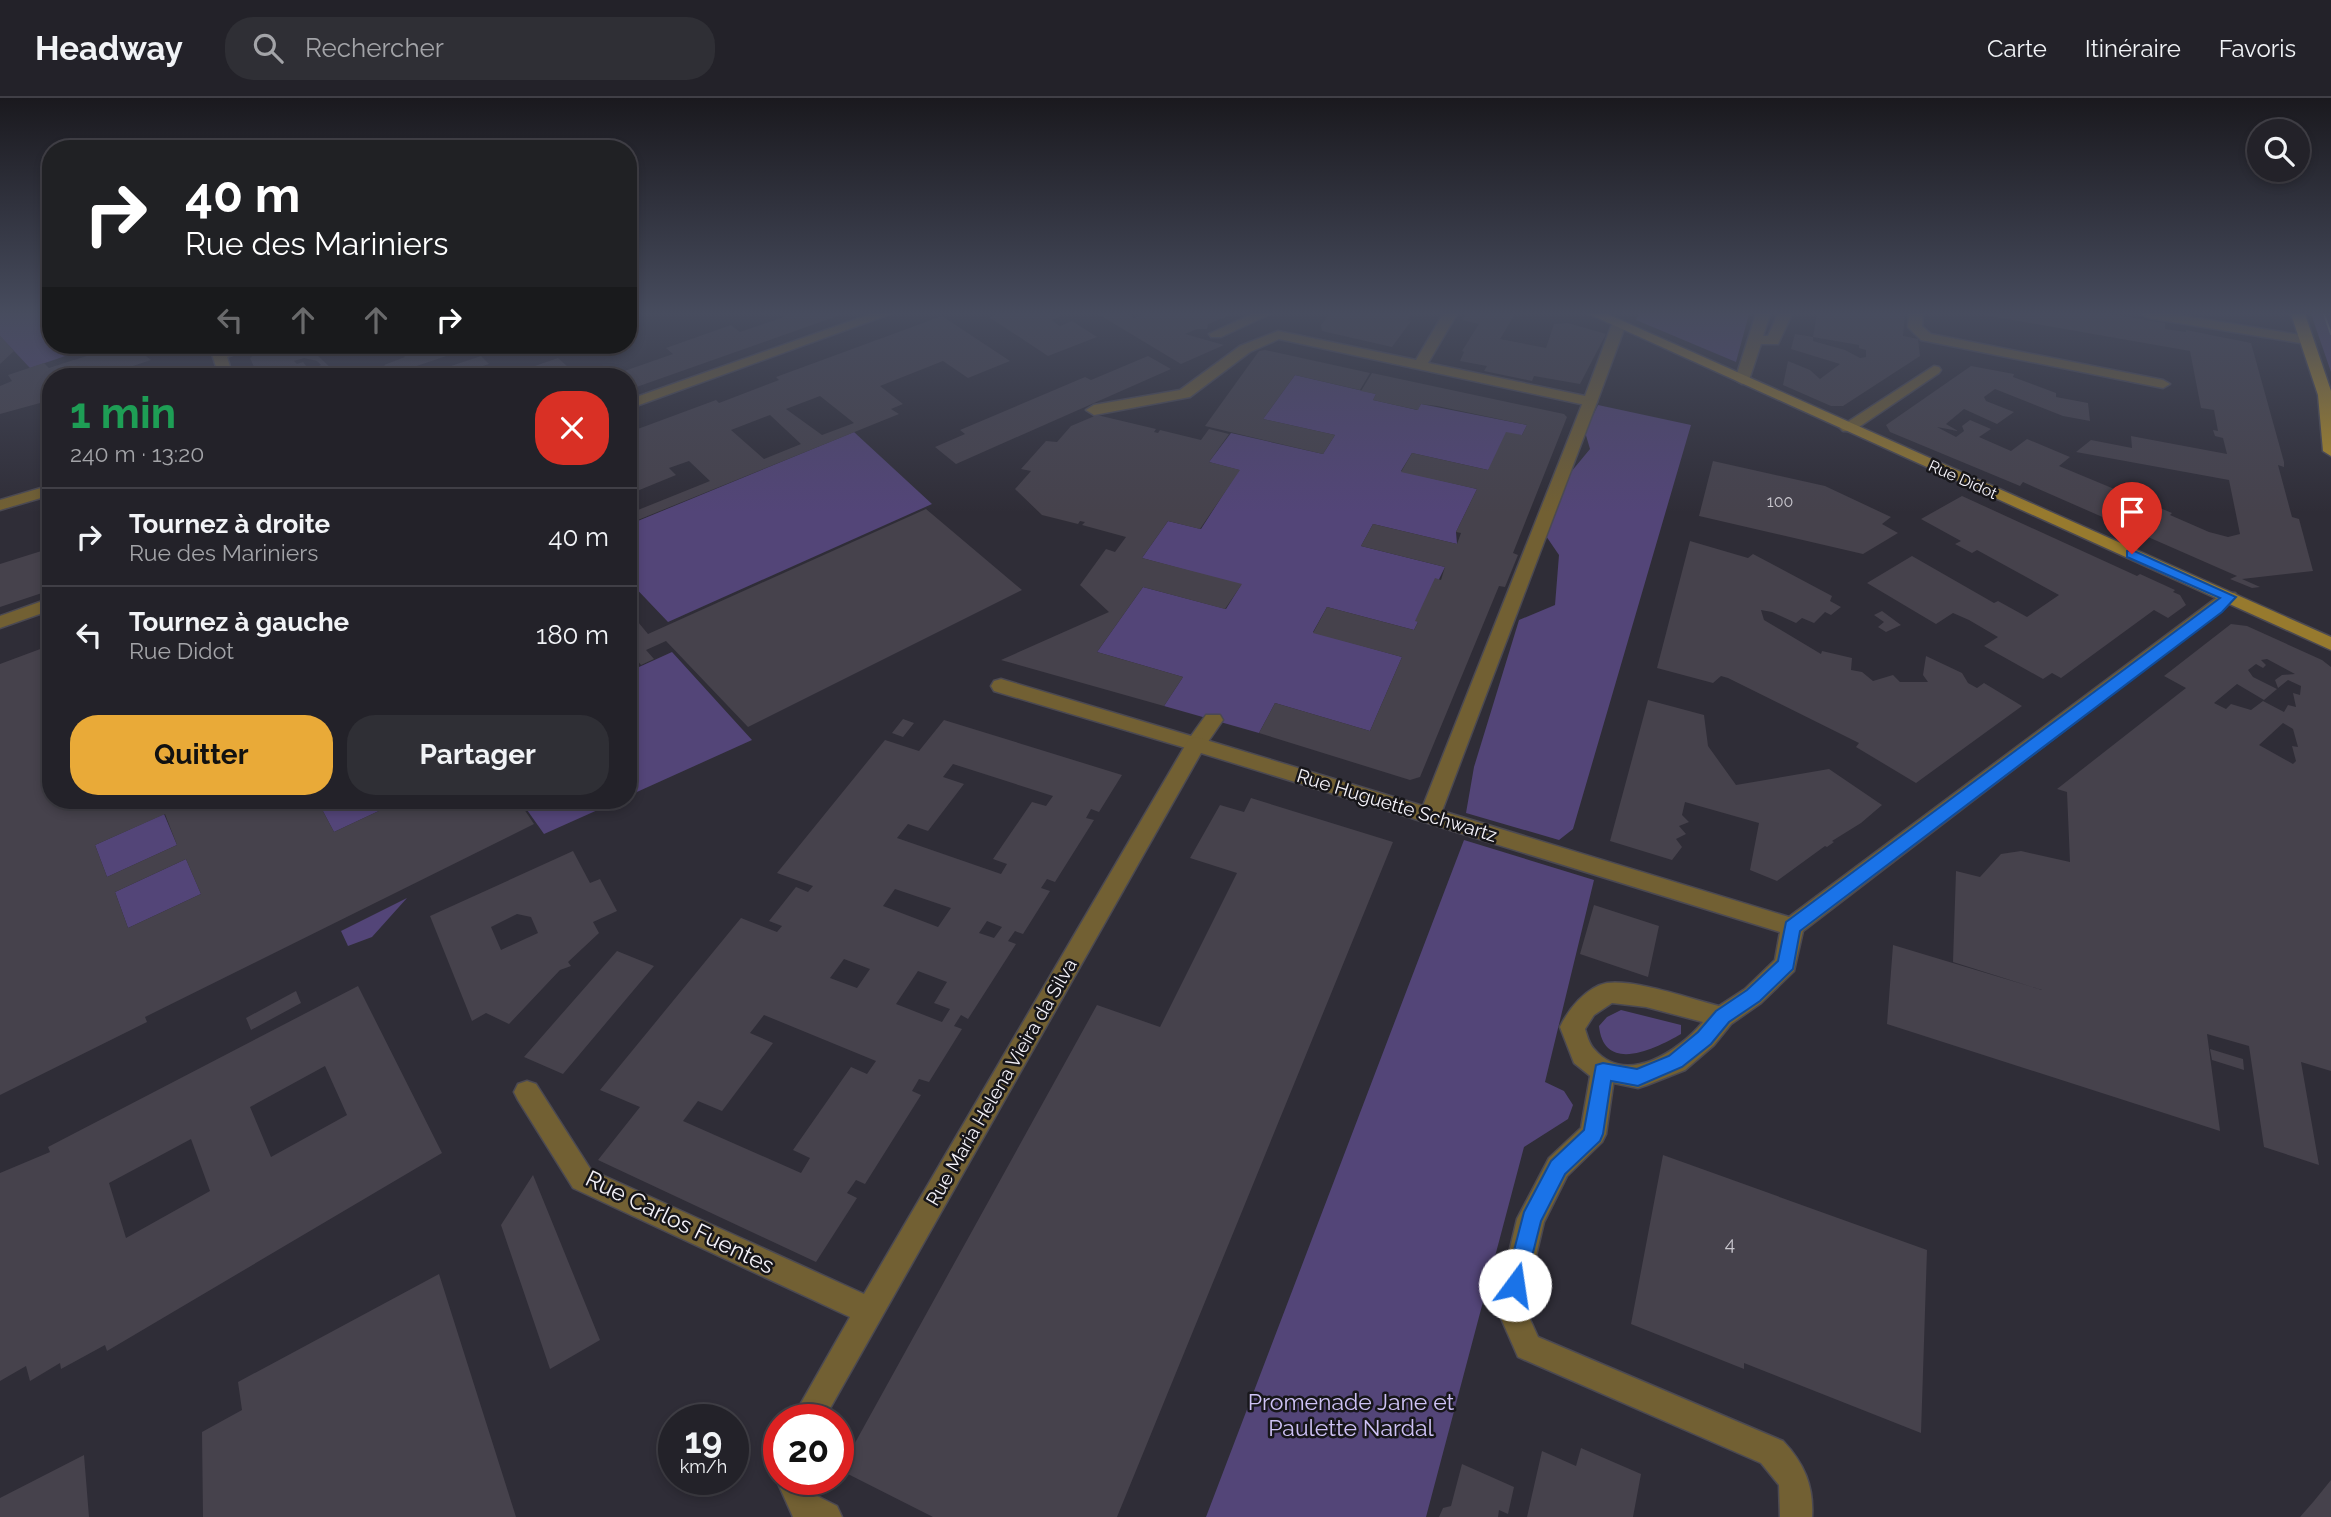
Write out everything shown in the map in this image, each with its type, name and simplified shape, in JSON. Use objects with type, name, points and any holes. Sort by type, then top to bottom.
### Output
[{"type":"main road","points":[[2320,380],[2325,395],[2331,451]]},
{"type":"street","points":[[637,402],[697,380]]},
{"type":"street","points":[[1094,410],[1185,394],[1203,380]]},
{"type":"street","points":[[1490,380],[1590,402]]},
{"type":"street","points":[[1430,815],[1598,380]]},
{"type":"street","name":"Rue Didot","points":[[1742,380],[2331,643]]},
{"type":"street","points":[[1848,428],[1919,380]]},
{"type":"street","points":[[2144,380],[2163,384]]},
{"type":"street","points":[[0,505],[42,493]]},
{"type":"street","points":[[1722,1017],[1646,998],[1608,993],[1586,1009],[1573,1027],[1583,1055],[1603,1071],[1638,1077],[1676,1062],[1705,1038],[1722,1017],[1754,996],[1786,964],[1792,927],[2206,617],[2229,597]]},
{"type":"street","points":[[0,622],[42,607]]},
{"type":"street","name":"Rue Huguette Schwartz","points":[[1001,686],[1792,927]]},
{"type":"street","name":"Rue Maria Helena Vieira da Silva","points":[[816,1404],[1196,744],[1213,720]]},
{"type":"street","points":[[1603,1071],[1593,1134],[1558,1167],[1531,1219],[1510,1307],[1528,1347],[1772,1452],[1791,1471],[1798,1502],[1796,1517]]},
{"type":"street","name":"Rue Carlos Fuentes","points":[[527,1092],[582,1179],[869,1311]]},
{"type":"street","points":[[799,1495],[804,1506],[826,1517]]},
{"type":"green space","points":[[1291,380],[1317,380],[1376,394],[1373,400],[1417,410],[1421,404],[1527,425],[1522,435],[1488,470],[1412,453],[1401,471],[1477,489],[1456,532],[1457,544],[1373,524],[1361,546],[1445,567],[1414,630],[1327,607],[1313,632],[1402,657],[1370,731],[1275,703],[1259,733],[1164,706],[1183,677],[1097,652],[1143,587],[1226,609],[1241,585],[1142,558],[1168,521],[1201,529],[1239,470],[1209,462],[1231,433],[1323,454],[1335,435],[1263,419]]},
{"type":"green space","points":[[1598,405],[1691,425],[1573,829],[1559,840],[1466,813],[1474,767],[1519,620],[1555,605],[1559,555],[1546,536],[1571,472],[1590,449],[1585,432]]},
{"type":"green space","points":[[854,432],[932,504],[668,622],[637,589],[637,521]]},
{"type":"green space","points":[[672,652],[752,740],[637,792],[637,668]]},
{"type":"green space","points":[[322,809],[383,809],[334,832]]},
{"type":"green space","points":[[526,809],[600,809],[544,834]]},
{"type":"green space","points":[[164,814],[177,845],[107,877],[95,845]]},
{"type":"green space","name":"Promenade Jane et Paulette Nardal","points":[[1464,840],[1594,880],[1545,1082],[1564,1091],[1573,1105],[1568,1119],[1524,1147],[1426,1517],[1206,1517]]},
{"type":"green space","points":[[186,859],[201,894],[128,928],[115,892]]},
{"type":"green space","points":[[407,898],[372,937],[348,946],[341,931]]},
{"type":"green space","points":[[1621,1010],[1681,1025],[1681,1034],[1659,1046],[1633,1054],[1621,1054],[1611,1050],[1603,1041],[1599,1026],[1607,1017]]},
{"type":"building","points":[[42,380],[42,402],[0,414],[0,386],[12,381]]},
{"type":"building","points":[[637,380],[656,380],[637,387]]},
{"type":"building","points":[[778,380],[895,380],[880,386],[903,404],[891,409],[899,414],[637,520],[637,510],[710,481],[689,461],[669,468],[676,475],[637,491],[637,429],[716,400],[719,403]],"holes":[[[820,396],[854,423],[822,435],[786,409]],[[770,415],[801,444],[764,459],[731,430]]]},
{"type":"building","points":[[1077,380],[1146,380],[956,464],[935,447],[965,434],[960,430]]},
{"type":"building","points":[[1238,380],[1291,380],[1263,419],[1335,435],[1323,454],[1205,426]]},
{"type":"building","points":[[1318,380],[1366,380],[1360,390]]},
{"type":"building","points":[[1368,380],[1406,380],[1564,414],[1567,417],[1513,553],[1518,555],[1505,587],[1499,586],[1420,777],[1410,780],[1259,733],[1275,703],[1370,731],[1402,657],[1313,633],[1327,607],[1414,630],[1418,622],[1415,621],[1435,578],[1441,580],[1445,567],[1361,546],[1373,524],[1457,544],[1461,533],[1456,532],[1477,489],[1401,472],[1412,453],[1488,470],[1506,432],[1522,435],[1527,425],[1437,406],[1421,404],[1418,410],[1373,400],[1376,394],[1361,391]]},
{"type":"building","points":[[1558,380],[1582,380],[1580,384]]},
{"type":"building","points":[[1784,380],[1883,380],[1843,406],[1831,406],[1783,385]]},
{"type":"building","points":[[1951,380],[2022,380],[2056,393],[2056,397],[2088,403],[2090,421],[2063,416],[1995,389],[1984,397],[1986,401],[2014,412],[1997,424],[1964,409],[1946,424],[1958,431],[1937,427],[1956,437],[1964,431],[1962,426],[1970,420],[1991,429],[1979,437],[2011,451],[2027,439],[2070,457],[2059,466],[2172,513],[2170,515],[2209,532],[2228,537],[2240,534],[2229,480],[2076,452],[2091,440],[2132,448],[2131,436],[2227,454],[2223,438],[2215,436],[2213,430],[2218,431],[2214,410],[2201,408],[2196,380],[2261,380],[2284,462],[2284,467],[2278,465],[2292,517],[2299,519],[2313,571],[2242,579],[2260,587],[2252,588],[2230,579],[2237,576],[2023,482],[2020,486],[1890,432],[1886,425]]},
{"type":"building","points":[[1097,415],[1156,429],[1154,432],[1158,433],[1160,430],[1201,440],[1209,429],[1229,434],[1209,462],[1240,470],[1200,529],[1168,521],[1142,558],[1242,584],[1225,609],[1143,587],[1097,652],[1183,677],[1164,706],[1001,660],[1109,612],[1080,585],[1106,549],[1115,552],[1126,537],[1082,525],[1085,522],[1080,521],[1078,524],[1042,515],[1015,489],[1031,471],[1021,469],[1046,441],[1057,442],[1071,426]]},
{"type":"building","points":[[1713,461],[1825,486],[1891,517],[1882,524],[1898,533],[1863,554],[1699,516]]},
{"type":"building","points":[[1962,496],[2137,576],[2140,574],[2175,590],[2173,592],[2180,595],[2186,605],[2168,618],[2154,610],[2061,678],[2052,673],[2043,679],[1984,646],[1998,637],[1969,620],[1953,613],[1936,624],[1867,583],[1912,556],[1994,603],[1998,601],[2027,617],[2059,595],[1977,550],[1972,553],[1955,544],[1961,541],[1921,519]]},
{"type":"building","points":[[926,509],[1022,590],[748,727],[666,641],[646,650],[654,659],[641,665],[637,660],[637,621],[648,634]]},
{"type":"building","points":[[1690,541],[1748,558],[1753,554],[1832,596],[1830,601],[1841,607],[1831,615],[1825,612],[1814,623],[1802,618],[1796,623],[1761,610],[1764,620],[1821,654],[1822,651],[1852,658],[1851,670],[1862,672],[1873,681],[1893,675],[1900,682],[1928,682],[1923,675],[1926,656],[1962,673],[1968,683],[1977,688],[1984,683],[2022,706],[1916,783],[1856,747],[1859,743],[1728,678],[1721,676],[1713,683],[1657,668]]},
{"type":"building","points":[[42,551],[42,593],[0,607],[0,564]]},
{"type":"building","points":[[1882,611],[1901,625],[1886,632],[1878,627],[1884,622],[1874,615]]},
{"type":"building","points":[[2231,624],[2247,626],[2322,660],[2331,667],[2331,1071],[2301,1062],[2319,1165],[2264,1147],[2249,1046],[2207,1034],[2220,1131],[1887,1024],[1893,945],[2042,990],[1953,962],[1956,871],[1980,877],[2001,854],[2021,851],[2070,862],[2067,792],[2057,789],[2186,688],[2164,676]],"holes":[[[2267,659],[2295,674],[2282,675],[2275,680],[2278,688],[2288,680],[2301,686],[2300,695],[2293,693],[2296,707],[2288,705],[2284,712],[2263,701],[2251,710],[2231,704],[2226,709],[2214,703],[2237,684],[2264,700],[2277,689],[2253,677],[2248,670],[2256,664],[2263,668],[2266,665],[2261,660]],[[2283,723],[2293,729],[2298,747],[2292,746],[2296,761],[2293,764],[2259,745]]]},
{"type":"building","points":[[42,648],[42,809],[322,809],[334,832],[383,809],[524,809],[534,824],[145,1017],[147,1022],[0,1095],[0,664]],"holes":[[[165,814],[177,845],[107,877],[95,845]],[[186,859],[201,894],[128,928],[115,892]]]},
{"type":"building","points":[[1648,700],[1704,715],[1708,746],[1736,785],[1829,769],[1882,805],[1861,823],[1777,881],[1750,870],[1759,823],[1685,802],[1682,815],[1689,822],[1679,826],[1686,834],[1676,839],[1682,847],[1672,860],[1610,841]]},
{"type":"building","points":[[903,719],[914,723],[903,737],[892,733]]},
{"type":"building","points":[[944,720],[1122,775],[1099,812],[1091,809],[1086,818],[1094,820],[1055,882],[1047,879],[1041,888],[1050,891],[1023,934],[1015,931],[1008,941],[1016,944],[968,1019],[961,1015],[954,1026],[962,1029],[929,1082],[919,1079],[912,1091],[921,1095],[865,1184],[856,1180],[847,1193],[857,1198],[816,1262],[598,1160],[640,1107],[600,1090],[741,918],[777,932],[782,926],[769,921],[796,887],[808,892],[813,886],[777,873],[885,740],[919,751]],"holes":[[[953,764],[1053,796],[1046,806],[1032,802],[993,859],[1007,864],[1001,874],[897,838],[908,824],[928,831],[964,784],[943,777]],[[895,889],[951,908],[938,927],[883,906]],[[987,921],[1002,927],[994,938],[979,933]],[[844,959],[870,969],[857,988],[830,978]],[[918,971],[947,982],[934,1003],[950,1009],[942,1022],[896,1004]],[[764,1015],[876,1061],[867,1074],[851,1067],[793,1150],[810,1158],[801,1173],[683,1121],[698,1101],[722,1111],[773,1043],[750,1033]]]},
{"type":"building","points":[[1251,798],[1393,842],[1117,1517],[933,1517],[854,1477],[854,1445],[1097,1005],[1160,1027],[1237,873],[1190,858],[1220,805],[1244,812]]},
{"type":"building","points":[[573,851],[590,883],[600,879],[617,911],[593,922],[599,933],[568,962],[571,966],[560,970],[509,1024],[486,1013],[472,1021],[430,916]],"holes":[[[517,914],[531,917],[538,933],[501,950],[491,927]]]},
{"type":"building","points":[[1594,905],[1659,926],[1648,977],[1580,954]]},
{"type":"building","points":[[617,951],[654,966],[563,1074],[524,1057]]},
{"type":"building","points":[[358,986],[442,1153],[107,1351],[105,1345],[61,1369],[60,1363],[30,1381],[26,1366],[0,1381],[0,1173],[50,1152],[48,1147]],"holes":[[[325,1066],[347,1115],[271,1157],[250,1107]],[[191,1139],[210,1191],[126,1238],[109,1183]]]},
{"type":"building","points":[[296,991],[301,1003],[251,1030],[246,1018]]},
{"type":"building","points":[[2210,1049],[2243,1059],[2244,1070],[2212,1060]]},
{"type":"building","points":[[1663,1155],[1927,1250],[1921,1433],[1744,1363],[1744,1369],[1631,1324]]},
{"type":"building","points":[[533,1175],[600,1340],[550,1369],[501,1225]]},
{"type":"building","points":[[439,1274],[516,1517],[203,1517],[202,1432],[242,1410],[238,1382]]},
{"type":"building","points":[[1581,1448],[1641,1474],[1633,1517],[1527,1517],[1542,1451],[1576,1466]]},
{"type":"building","points":[[84,1455],[89,1517],[0,1517],[0,1498]]},
{"type":"building","points":[[1462,1464],[1514,1487],[1508,1514],[1499,1510],[1498,1517],[1439,1517],[1443,1508],[1451,1506]]},
{"type":"building","points":[[2331,1480],[2331,1517],[2300,1517],[2314,1501]]},
{"type":"route","points":[[1515,1285],[1531,1219],[1558,1167],[1593,1134],[1603,1071],[1638,1077],[1676,1062],[1705,1038],[1722,1017],[1754,996],[1786,964],[1792,927],[2217,609],[2229,597],[2132,554]]}]
